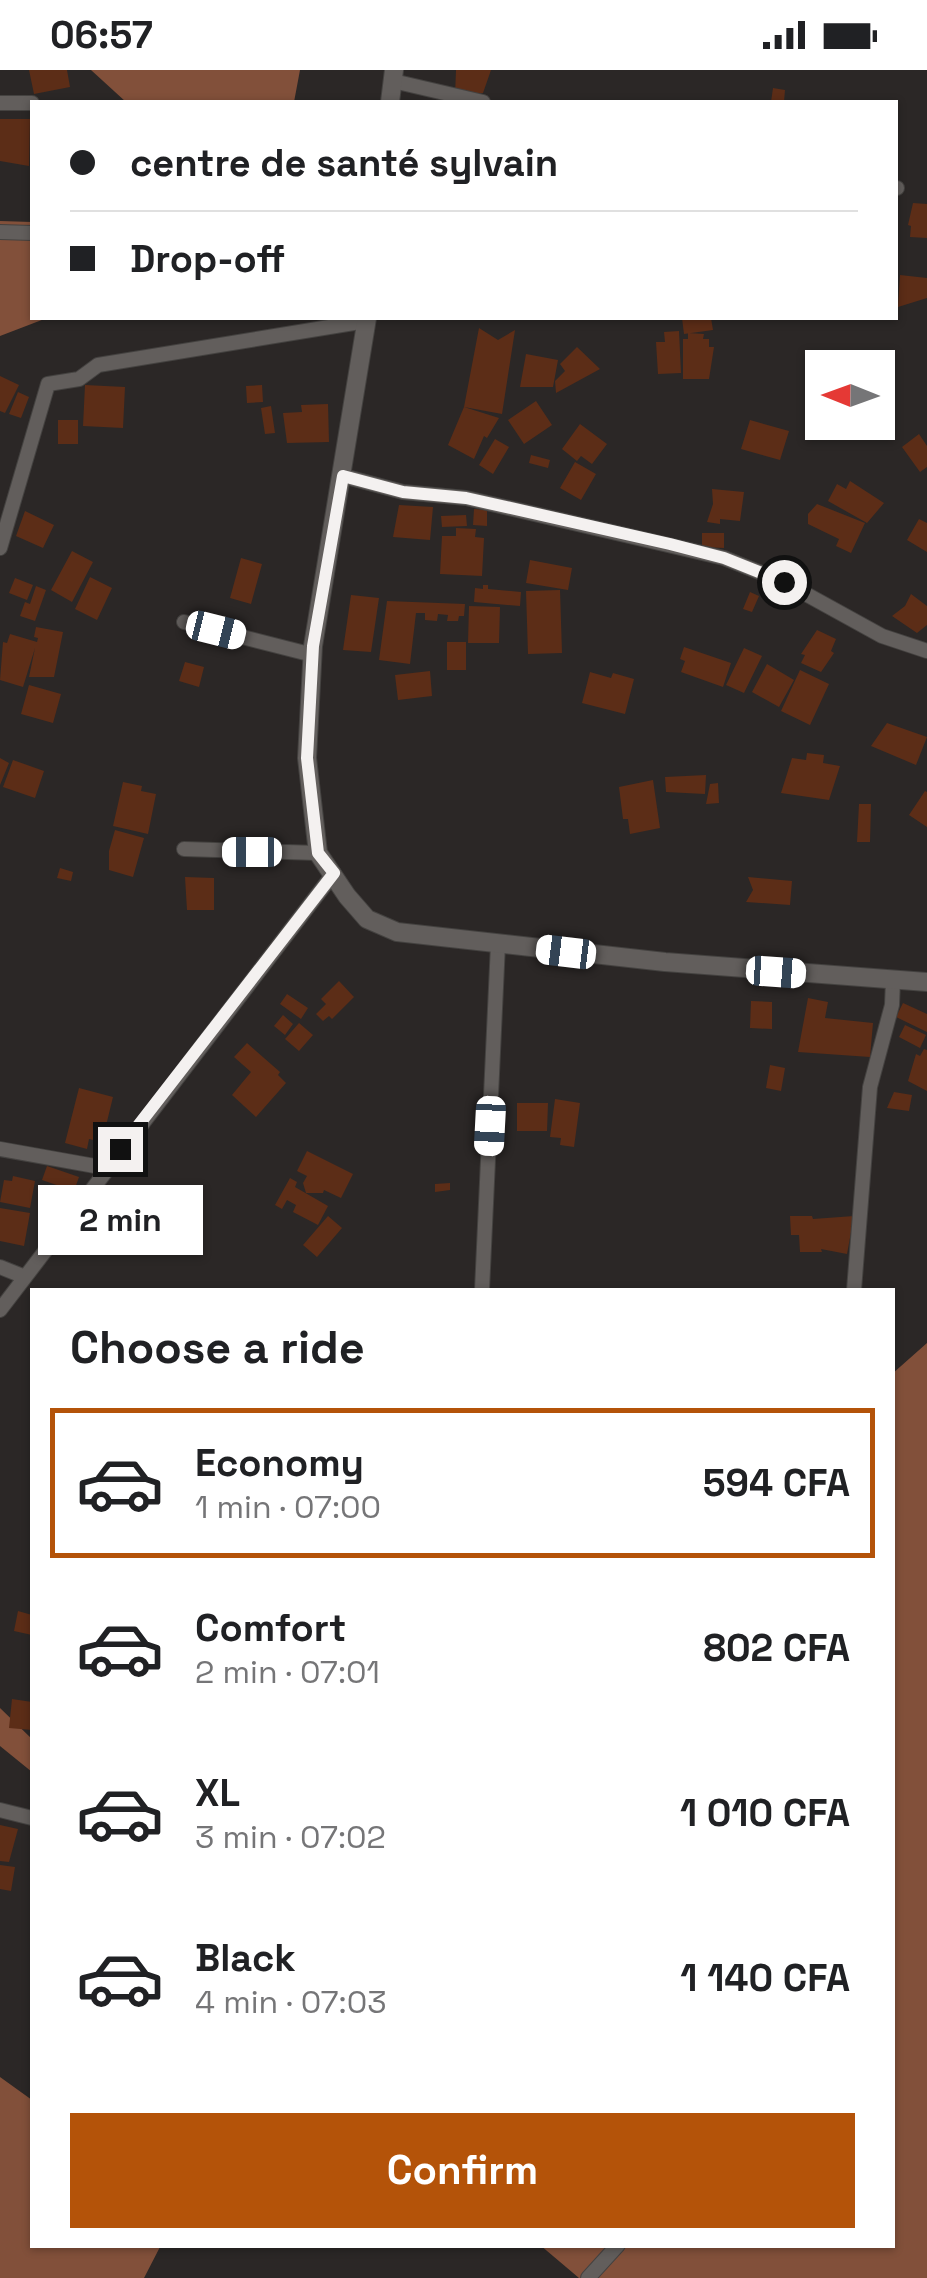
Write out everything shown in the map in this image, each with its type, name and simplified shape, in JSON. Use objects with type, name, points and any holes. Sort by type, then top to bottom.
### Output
[{"type":"street","points":[[393,76],[475,100]]},
{"type":"street","points":[[0,102],[30,102]]},
{"type":"street","points":[[0,232],[30,233]]},
{"type":"street","points":[[0,548],[48,384],[79,379],[98,366],[360,320]]},
{"type":"street","points":[[366,320],[313,655],[307,758],[318,853],[347,896],[367,919],[397,932],[720,967],[927,982]]},
{"type":"street","points":[[343,476],[403,492],[466,498],[724,558],[784,582],[882,636],[927,651]]},
{"type":"street","points":[[184,622],[313,655]]},
{"type":"street","points":[[184,849],[318,853]]},
{"type":"street","points":[[0,1310],[334,873]]},
{"type":"street","points":[[482,1288],[498,944]]},
{"type":"street","points":[[854,1288],[870,1088],[892,1005],[893,980]]},
{"type":"street","points":[[0,1149],[106,1168]]},
{"type":"street","points":[[0,1267],[24,1278]]},
{"type":"street","points":[[0,1810],[30,1818]]},
{"type":"street","points":[[588,2278],[615,2248]]},
{"type":"shaded area","points":[[91,70],[300,70],[294,100],[124,100]]},
{"type":"shaded area","points":[[0,221],[30,222],[30,320],[42,320],[0,336]]},
{"type":"shaded area","points":[[927,1343],[927,2278],[579,2278],[544,2248],[895,2248],[895,1371]]},
{"type":"shaded area","points":[[0,1708],[30,1737],[30,1770],[0,1746]]},
{"type":"shaded area","points":[[0,2077],[30,2099],[30,2248],[159,2248],[144,2278],[0,2278]]},
{"type":"building","points":[[29,70],[67,70],[70,87],[34,94]]},
{"type":"building","points":[[456,70],[491,70],[483,93],[455,96]]},
{"type":"building","points":[[773,88],[785,90],[784,100],[771,100]]},
{"type":"building","points":[[0,119],[30,119],[29,166],[0,161]]},
{"type":"building","points":[[913,203],[927,204],[927,238],[910,237],[908,225]]},
{"type":"building","points":[[900,275],[927,278],[927,298],[898,307]]},
{"type":"building","points":[[682,320],[711,320],[713,330],[684,334]]},
{"type":"building","points":[[479,328],[498,340],[515,330],[502,414],[464,407]]},
{"type":"building","points":[[679,331],[681,373],[658,374],[656,342],[665,342],[664,332]]},
{"type":"building","points":[[688,333],[704,334],[709,347],[714,347],[709,379],[683,379],[683,339],[688,339]]},
{"type":"building","points":[[577,347],[600,369],[556,393],[555,381],[565,371],[560,364]]},
{"type":"building","points":[[526,354],[558,360],[553,387],[520,387]]},
{"type":"building","points":[[0,376],[19,385],[5,413],[0,411]]},
{"type":"building","points":[[85,385],[125,387],[123,428],[83,426]]},
{"type":"building","points":[[262,385],[263,402],[247,403],[246,386]]},
{"type":"building","points":[[18,392],[29,397],[21,418],[9,414]]},
{"type":"building","points":[[536,401],[552,425],[524,444],[508,420]]},
{"type":"building","points":[[328,404],[329,442],[287,443],[283,413],[302,412],[301,405]]},
{"type":"building","points":[[271,406],[275,433],[265,434],[261,408]]},
{"type":"building","points":[[464,407],[499,418],[487,438],[484,436],[474,459],[448,445]]},
{"type":"building","points":[[58,420],[78,420],[78,444],[58,444]]},
{"type":"building","points":[[750,420],[789,431],[780,460],[741,449]]},
{"type":"building","points":[[580,424],[607,444],[592,464],[581,456],[577,461],[562,449]]},
{"type":"building","points":[[919,434],[927,446],[927,467],[920,472],[902,447]]},
{"type":"building","points":[[495,439],[509,447],[493,474],[479,465]]},
{"type":"building","points":[[531,455],[550,460],[548,468],[529,463]]},
{"type":"building","points":[[575,462],[596,474],[581,500],[560,488]]},
{"type":"building","points":[[850,481],[884,503],[867,523],[828,501],[837,484],[846,489]]},
{"type":"building","points":[[712,489],[744,492],[740,521],[707,522],[713,504]]},
{"type":"building","points":[[817,504],[865,523],[851,553],[836,546],[839,539],[808,524],[808,514]]},
{"type":"building","points":[[399,505],[433,507],[430,540],[393,537]]},
{"type":"building","points":[[474,509],[487,510],[487,526],[473,525]]},
{"type":"building","points":[[25,511],[54,525],[43,548],[16,536]]},
{"type":"building","points":[[466,515],[467,526],[442,527],[441,516]]},
{"type":"building","points":[[919,519],[927,523],[927,552],[907,540]]},
{"type":"building","points":[[456,528],[476,529],[475,537],[484,538],[482,576],[440,574],[442,536],[456,536]]},
{"type":"building","points":[[702,533],[724,533],[724,548],[702,547]]},
{"type":"building","points":[[72,551],[93,562],[72,602],[51,590]]},
{"type":"building","points":[[241,558],[262,564],[251,604],[230,598]]},
{"type":"building","points":[[530,560],[572,568],[568,590],[526,583]]},
{"type":"building","points":[[90,577],[112,588],[97,620],[75,609]]},
{"type":"building","points":[[15,578],[33,585],[27,600],[9,593]]},
{"type":"building","points":[[483,585],[488,585],[488,589],[521,592],[520,606],[474,602],[475,588],[483,589]]},
{"type":"building","points":[[36,586],[46,590],[35,621],[20,616],[25,602],[30,604]]},
{"type":"building","points":[[560,590],[562,653],[528,654],[526,591]]},
{"type":"building","points":[[750,592],[759,596],[752,612],[743,609]]},
{"type":"building","points":[[911,594],[927,606],[927,625],[917,633],[892,616],[905,606]]},
{"type":"building","points":[[351,595],[379,598],[371,652],[343,650]]},
{"type":"building","points":[[387,601],[465,604],[464,616],[459,616],[458,621],[447,621],[448,615],[438,614],[437,621],[425,620],[425,613],[416,613],[410,664],[379,660]]},
{"type":"building","points":[[469,606],[500,607],[499,643],[468,643]]},
{"type":"building","points":[[36,627],[63,632],[54,677],[29,677],[35,648],[23,687],[0,680],[3,642],[7,643],[10,634],[37,642]]},
{"type":"building","points":[[817,630],[836,639],[831,651],[834,653],[821,672],[801,663],[805,655],[801,654]]},
{"type":"building","points":[[447,642],[466,642],[466,670],[447,670]]},
{"type":"building","points":[[684,647],[731,663],[723,687],[681,672]]},
{"type":"building","points":[[744,648],[762,656],[744,693],[726,685]]},
{"type":"building","points":[[185,662],[204,667],[199,687],[179,681]]},
{"type":"building","points":[[767,664],[794,680],[779,707],[752,692]]},
{"type":"building","points":[[800,670],[829,684],[810,725],[781,711]]},
{"type":"building","points":[[430,671],[432,696],[398,700],[395,675]]},
{"type":"building","points":[[590,672],[634,679],[625,714],[582,703]]},
{"type":"building","points":[[29,685],[61,694],[53,723],[21,714]]},
{"type":"building","points":[[887,723],[927,737],[916,765],[871,746]]},
{"type":"building","points":[[807,753],[824,755],[823,763],[840,766],[829,800],[781,793],[792,758],[806,760]]},
{"type":"building","points":[[0,758],[9,763],[0,785]]},
{"type":"building","points":[[13,760],[44,771],[35,798],[3,787]]},
{"type":"building","points":[[706,775],[705,794],[666,792],[665,777]]},
{"type":"building","points":[[653,780],[660,828],[630,834],[628,819],[623,819],[619,787]]},
{"type":"building","points":[[123,782],[156,794],[148,834],[113,826]]},
{"type":"building","points":[[718,783],[719,803],[706,804],[710,784]]},
{"type":"building","points":[[927,792],[927,827],[909,815]]},
{"type":"building","points":[[859,804],[871,804],[870,842],[857,842]]},
{"type":"building","points":[[115,830],[144,838],[133,877],[109,870]]},
{"type":"building","points":[[60,868],[73,872],[71,881],[57,878]]},
{"type":"building","points":[[185,877],[214,878],[214,910],[187,910]]},
{"type":"building","points":[[748,877],[792,881],[790,905],[746,902],[753,890]]},
{"type":"building","points":[[339,981],[354,997],[332,1019],[329,1016],[323,1021],[316,1014],[326,1004],[321,999]]},
{"type":"building","points":[[287,994],[308,1008],[301,1019],[280,1004]]},
{"type":"building","points":[[808,998],[828,1002],[825,1018],[873,1023],[870,1057],[798,1052]]},
{"type":"building","points":[[751,1001],[772,1002],[772,1029],[750,1028]]},
{"type":"building","points":[[903,1003],[927,1014],[927,1032],[896,1017]]},
{"type":"building","points":[[283,1015],[293,1024],[285,1035],[274,1026]]},
{"type":"building","points":[[299,1023],[313,1035],[299,1051],[285,1039]]},
{"type":"building","points":[[905,1025],[926,1035],[920,1048],[899,1037]]},
{"type":"building","points":[[247,1043],[280,1072],[278,1075],[286,1083],[256,1117],[232,1095],[251,1072],[234,1057]]},
{"type":"building","points":[[924,1049],[927,1091],[908,1081],[916,1054],[920,1056]]},
{"type":"building","points":[[770,1065],[785,1068],[781,1091],[766,1088]]},
{"type":"building","points":[[79,1088],[113,1097],[102,1142],[89,1139],[87,1149],[65,1143]]},
{"type":"building","points":[[894,1092],[912,1095],[909,1111],[887,1108]]},
{"type":"building","points":[[555,1099],[580,1103],[574,1147],[560,1145],[561,1138],[550,1137]]},
{"type":"building","points":[[517,1103],[548,1103],[547,1131],[517,1131]]},
{"type":"building","points":[[307,1151],[353,1174],[341,1198],[324,1190],[306,1193],[303,1183],[307,1176],[297,1171]]},
{"type":"building","points":[[47,1166],[79,1177],[74,1191],[42,1180]]},
{"type":"building","points":[[13,1176],[35,1181],[30,1208],[0,1202],[4,1180],[12,1181]]},
{"type":"building","points":[[290,1178],[297,1182],[295,1187],[328,1206],[318,1225],[293,1212],[296,1205],[287,1200],[282,1209],[275,1205]]},
{"type":"building","points":[[450,1183],[450,1190],[435,1192],[435,1184]]},
{"type":"building","points":[[0,1208],[30,1213],[24,1246],[0,1241]]},
{"type":"building","points":[[328,1216],[342,1228],[317,1257],[303,1245]]},
{"type":"building","points":[[790,1216],[854,1216],[847,1254],[821,1249],[822,1252],[800,1252],[799,1235],[791,1235]]},
{"type":"building","points":[[18,1611],[30,1614],[30,1635],[14,1631]]},
{"type":"building","points":[[12,1699],[30,1702],[30,1730],[9,1728]]},
{"type":"building","points":[[0,1825],[18,1829],[9,1862],[0,1861]]},
{"type":"building","points":[[0,1865],[15,1867],[11,1891],[0,1889]]},
{"type":"route","points":[[120,1149],[334,873],[318,853],[307,758],[313,646],[343,476],[403,492],[466,498],[670,544],[724,558],[784,582]]}]
